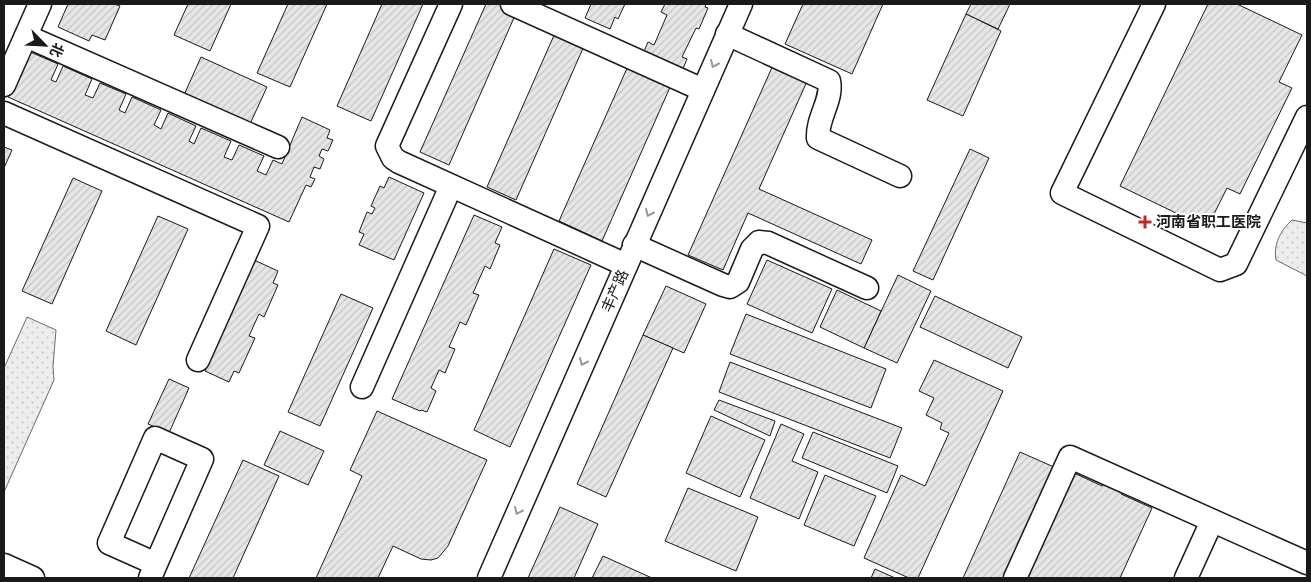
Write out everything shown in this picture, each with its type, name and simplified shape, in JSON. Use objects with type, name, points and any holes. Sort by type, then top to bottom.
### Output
[{"type":"street","points":[[4,85],[40,4]]},
{"type":"street","points":[[452,4],[387,146],[393,158],[451,186],[630,255],[722,285],[730,286],[738,282],[752,249],[759,242],[768,243],[867,288]]},
{"type":"street","points":[[512,4],[703,90]]},
{"type":"street","name":"丰产路","points":[[488,578],[741,4]]},
{"type":"street","points":[[1154,4],[1062,193],[1220,270],[1236,264],[1307,117]]},
{"type":"street","points":[[727,34],[829,81],[831,90],[818,127],[818,138],[900,176]]},
{"type":"street","points":[[26,36],[278,147]]},
{"type":"street","points":[[4,113],[258,226],[198,360]]},
{"type":"street","points":[[362,387],[451,186]]},
{"type":"street","points":[[155,438],[202,459],[153,571],[108,544],[155,438]]},
{"type":"street","points":[[1016,578],[1070,457],[1307,564]]},
{"type":"street","points":[[1186,578],[1212,521]]},
{"type":"street","points":[[4,565],[33,578]]},
{"type":"shaded area","points":[[1292,220],[1307,223],[1307,276],[1276,260],[1275,254],[1279,238],[1284,228]]},
{"type":"shaded area","points":[[27,317],[56,330],[53,366],[54,380],[4,492],[4,368]]},
{"type":"building","points":[[68,4],[114,4],[120,6],[105,40],[92,35],[89,41],[58,27]]},
{"type":"building","points":[[188,4],[231,4],[210,51],[174,35]]},
{"type":"building","points":[[288,4],[327,4],[290,87],[257,73]]},
{"type":"building","points":[[382,4],[423,4],[371,121],[337,106]]},
{"type":"building","points":[[486,4],[501,4],[517,11],[449,165],[420,152]]},
{"type":"building","points":[[591,4],[625,4],[618,19],[615,17],[610,29],[585,18]]},
{"type":"building","points":[[665,4],[706,4],[705,7],[708,8],[699,29],[696,28],[682,57],[687,59],[682,71],[643,54],[648,42],[654,45],[667,15],[661,12]]},
{"type":"building","points":[[803,4],[883,4],[852,74],[785,44]]},
{"type":"building","points":[[971,4],[1010,4],[998,29],[966,14]]},
{"type":"building","points":[[1208,4],[1237,4],[1302,35],[1279,82],[1292,88],[1240,194],[1227,188],[1207,228],[1120,186]]},
{"type":"building","points":[[966,14],[1001,31],[963,116],[927,100]]},
{"type":"building","points":[[555,33],[584,46],[516,200],[487,187]]},
{"type":"building","points":[[28,51],[58,64],[51,80],[56,82],[63,66],[92,79],[85,95],[93,98],[100,83],[126,94],[119,110],[125,113],[132,97],[161,110],[154,125],[161,129],[168,113],[196,126],[189,141],[194,144],[201,128],[231,141],[224,157],[232,160],[239,145],[264,156],[257,171],[266,175],[273,160],[282,164],[302,117],[330,130],[327,138],[333,140],[328,151],[322,149],[319,156],[324,159],[320,169],[314,167],[310,177],[315,179],[311,187],[306,185],[289,222],[8,97]]},
{"type":"building","points":[[201,57],[267,87],[250,124],[184,95]]},
{"type":"building","points":[[774,63],[808,79],[759,189],[872,240],[861,264],[748,213],[723,270],[688,255]]},
{"type":"building","points":[[628,66],[671,85],[602,241],[559,221]]},
{"type":"building","points":[[4,147],[12,150],[4,168]]},
{"type":"building","points":[[970,149],[989,158],[933,280],[913,271]]},
{"type":"building","points":[[389,177],[424,193],[394,260],[359,245],[364,234],[359,232],[367,212],[372,214],[375,208],[371,206],[380,186],[384,188]]},
{"type":"building","points":[[73,178],[102,191],[52,304],[22,291]]},
{"type":"building","points":[[474,215],[502,227],[495,243],[500,245],[490,269],[485,266],[473,293],[479,295],[466,325],[460,322],[449,347],[455,349],[445,373],[439,370],[431,388],[436,391],[427,412],[420,411],[392,399]]},
{"type":"building","points":[[158,216],[188,229],[136,345],[106,331]]},
{"type":"building","points":[[554,249],[591,265],[510,447],[474,430]]},
{"type":"building","points":[[254,260],[278,271],[273,283],[278,285],[264,317],[259,314],[249,336],[255,338],[239,373],[234,371],[229,382],[205,371]]},
{"type":"building","points":[[767,260],[832,289],[812,333],[747,304]]},
{"type":"building","points":[[898,275],[931,291],[897,363],[864,348]]},
{"type":"building","points":[[666,286],[706,304],[684,353],[643,335]]},
{"type":"building","points":[[837,290],[881,311],[864,348],[820,327]]},
{"type":"building","points":[[341,294],[373,308],[320,426],[288,412]]},
{"type":"building","points":[[935,296],[1022,337],[1008,368],[920,327]]},
{"type":"building","points":[[746,314],[886,369],[871,408],[730,354]]},
{"type":"building","points":[[643,335],[673,348],[606,497],[577,484]]},
{"type":"building","points":[[934,360],[1003,391],[918,578],[909,578],[864,558],[901,475],[925,486],[949,433],[940,429],[942,423],[926,415],[934,398],[919,391]]},
{"type":"building","points":[[730,362],[902,428],[890,458],[719,392]]},
{"type":"building","points":[[169,379],[189,388],[169,433],[148,424]]},
{"type":"building","points":[[719,400],[775,421],[770,436],[714,410]]},
{"type":"building","points":[[377,411],[487,460],[448,546],[438,558],[431,560],[421,559],[393,546],[378,578],[316,578],[362,476],[350,470]]},
{"type":"building","points":[[711,416],[765,440],[740,497],[686,473]]},
{"type":"building","points":[[781,424],[804,434],[792,461],[818,472],[799,519],[750,498]]},
{"type":"building","points":[[280,431],[324,451],[308,485],[264,465]]},
{"type":"building","points":[[813,432],[898,466],[887,493],[802,458]]},
{"type":"building","points":[[1020,452],[1056,468],[1006,578],[963,578]]},
{"type":"building","points":[[243,460],[279,476],[233,578],[189,578]]},
{"type":"building","points":[[1074,473],[1102,486],[1104,480],[1124,489],[1121,494],[1152,508],[1120,578],[1026,578]]},
{"type":"building","points":[[825,475],[876,496],[854,546],[804,525]]},
{"type":"building","points":[[688,488],[758,517],[736,571],[665,541]]},
{"type":"building","points":[[560,507],[598,524],[574,578],[528,578]]},
{"type":"building","points":[[603,556],[652,578],[592,578]]},
{"type":"building","points":[[875,569],[895,578],[871,578]]},
{"type":"place","name":"河南省职工医院","points":[[1145,222]]}]
